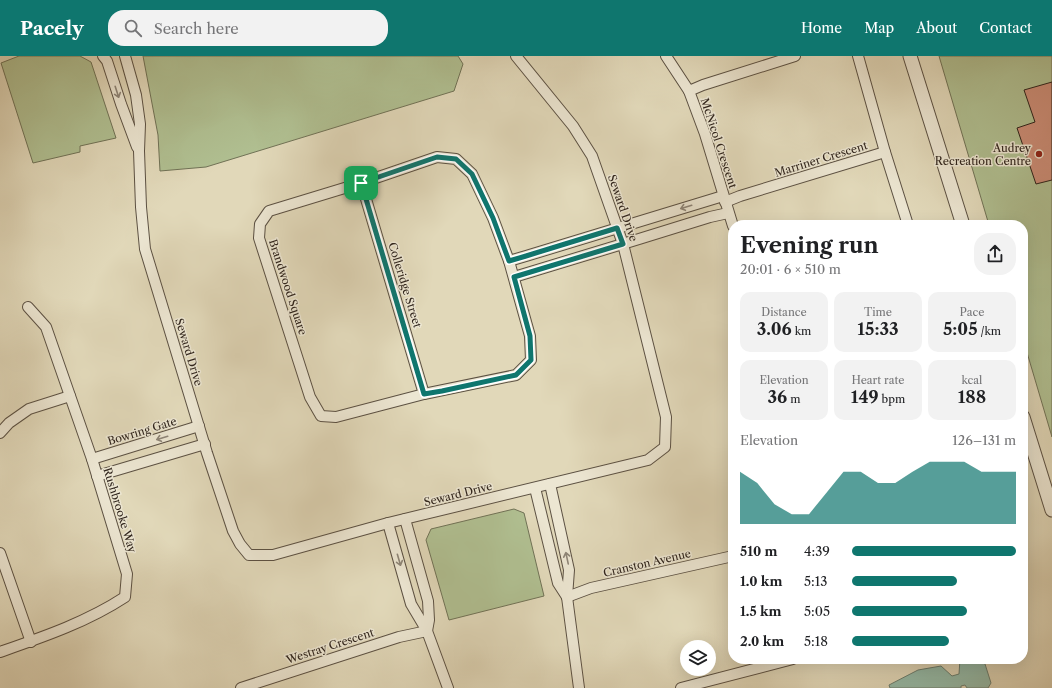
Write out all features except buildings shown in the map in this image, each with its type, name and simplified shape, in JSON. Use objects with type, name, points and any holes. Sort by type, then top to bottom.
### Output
[{"type":"street","name":"Seward Drive","points":[[103,56],[107,61],[121,104],[139,151]]},
{"type":"street","name":"Seward Drive","points":[[125,56],[136,95],[140,124],[139,151],[141,207],[145,249],[199,426],[234,531],[240,544],[249,555],[273,555],[469,502],[535,488],[648,460],[665,447],[666,417],[623,244],[592,156],[573,126],[516,56]]},
{"type":"street","name":"McNicol Crescent","points":[[666,56],[689,91],[705,134],[724,199]]},
{"type":"street","name":"McNicol Crescent","points":[[689,91],[703,85],[795,56]]},
{"type":"street","points":[[858,56],[885,152]]},
{"type":"street","points":[[910,56],[961,220]]},
{"type":"street","name":"Marriner Crescent","points":[[509,261],[617,228],[748,194],[885,152],[906,220]]},
{"type":"street","name":"Brandwood Square","points":[[437,157],[456,159],[472,174],[493,218],[509,261],[530,336],[531,360],[516,375],[424,394],[336,417],[321,416],[310,396],[259,238],[260,224],[269,211],[361,183],[437,157]]},
{"type":"street","name":"Colleridge Street","points":[[361,183],[424,394]]},
{"type":"street","points":[[724,199],[731,220]]},
{"type":"street","points":[[514,277],[728,212]]},
{"type":"street","name":"Rushbrooke Way","points":[[0,652],[45,637],[108,608],[125,597],[127,574],[92,459],[46,328],[28,307]]},
{"type":"street","points":[[0,433],[9,423],[30,409],[70,396]]},
{"type":"street","name":"Bowring Gate","points":[[92,459],[199,426]]},
{"type":"street","points":[[1028,433],[1052,510]]},
{"type":"street","points":[[97,476],[205,444]]},
{"type":"street","points":[[550,484],[569,570],[567,597],[578,688]]},
{"type":"street","points":[[535,488],[558,583],[567,597]]},
{"type":"street","points":[[405,519],[428,601],[429,620],[427,631]]},
{"type":"street","points":[[388,523],[412,604],[427,631],[448,688]]},
{"type":"street","points":[[0,553],[31,642]]},
{"type":"street","name":"Cranston Avenue","points":[[567,597],[591,588],[728,557]]},
{"type":"street","name":"Westray Crescent","points":[[241,688],[399,637],[427,631]]},
{"type":"street","points":[[681,688],[774,664]]},
{"type":"shaded area","points":[[19,56],[80,56],[91,62],[116,138],[80,146],[80,152],[33,163],[1,63]]},
{"type":"shaded area","points":[[143,56],[458,56],[463,64],[454,91],[206,167],[160,171],[158,135]]},
{"type":"shaded area","points":[[939,56],[1052,56],[1052,437],[1028,356],[1028,220],[988,220]]},
{"type":"shaded area","points":[[514,509],[524,513],[544,596],[449,620],[426,540],[431,529]]},
{"type":"shaded area","points":[[960,664],[985,664],[991,683],[988,688],[967,688],[965,685],[961,686],[961,688],[890,688],[889,685],[918,670],[941,666],[952,676],[959,674]]},
{"type":"place","name":"Audrey Recreation Centre","points":[[1039,154]]},
{"type":"route","points":[[437,157],[456,159],[472,174],[493,218],[509,261],[617,228],[623,244],[514,277],[530,336],[531,360],[516,375],[424,394],[361,183],[437,157]]}]
